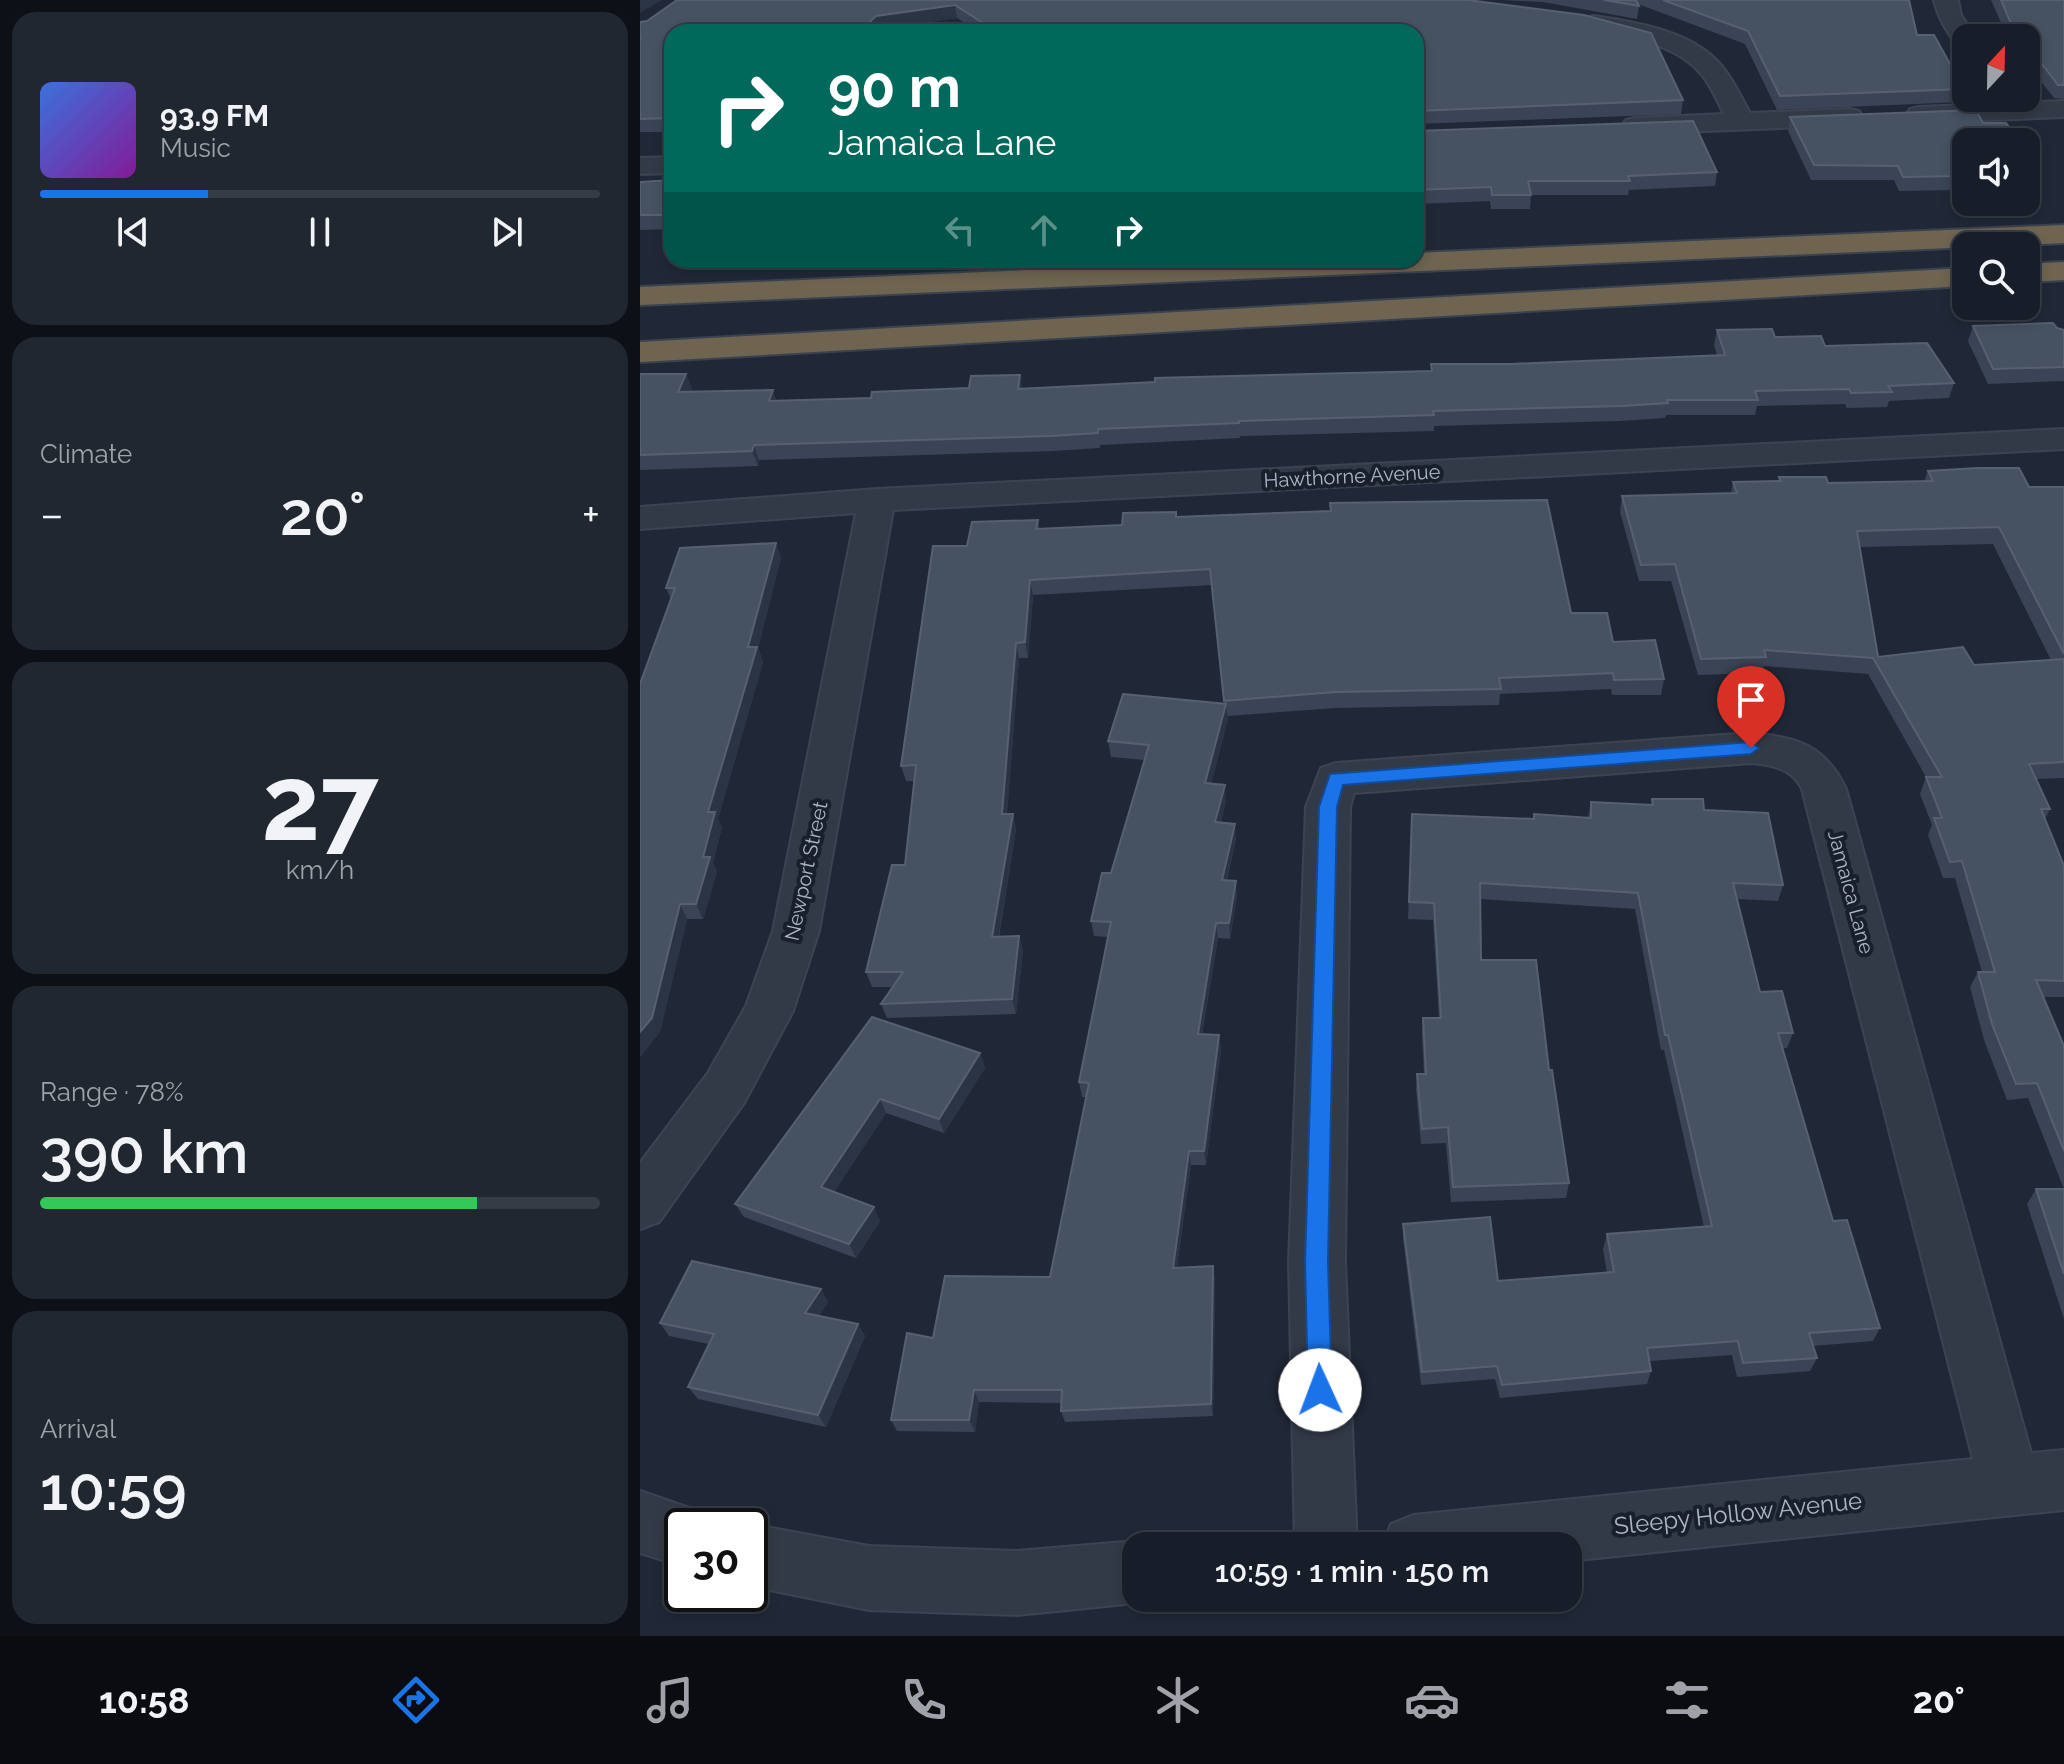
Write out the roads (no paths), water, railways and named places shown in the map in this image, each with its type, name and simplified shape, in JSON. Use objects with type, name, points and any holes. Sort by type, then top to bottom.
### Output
[{"type":"highway","points":[[1424,263],[2064,234]]},
{"type":"highway","points":[[640,296],[802,292],[1324,268]]},
{"type":"highway","points":[[2040,272],[2064,271]]},
{"type":"highway","points":[[640,352],[1952,278]]},
{"type":"highway","points":[[2040,288],[2064,288]]},
{"type":"highway","points":[[1640,296],[1952,290]]},
{"type":"street","points":[[1946,0],[1955,24]]},
{"type":"street","points":[[1567,18],[1634,29],[1696,56],[1713,70],[1742,122]]},
{"type":"street","points":[[2040,107],[2064,109]]},
{"type":"street","points":[[1602,128],[1888,116],[1952,110]]},
{"type":"street","points":[[640,166],[664,165]]},
{"type":"street","name":"Hawthorne Avenue","points":[[640,518],[877,500],[2064,439]]},
{"type":"street","name":"Newport Street","points":[[640,1205],[726,1088],[769,1011],[796,931],[877,500]]},
{"type":"street","name":"Jamaica Lane","points":[[1326,1532],[1317,1262],[1328,807],[1336,779],[1751,748],[1787,753],[1815,770],[1825,785],[1827,804],[2037,1482]]},
{"type":"street","name":"Sleepy Hollow Avenue","points":[[1550,1532],[2037,1482]]},
{"type":"street","points":[[640,1522],[664,1529]]},
{"type":"street","points":[[768,1558],[882,1579],[1017,1583],[1122,1573]]}]
